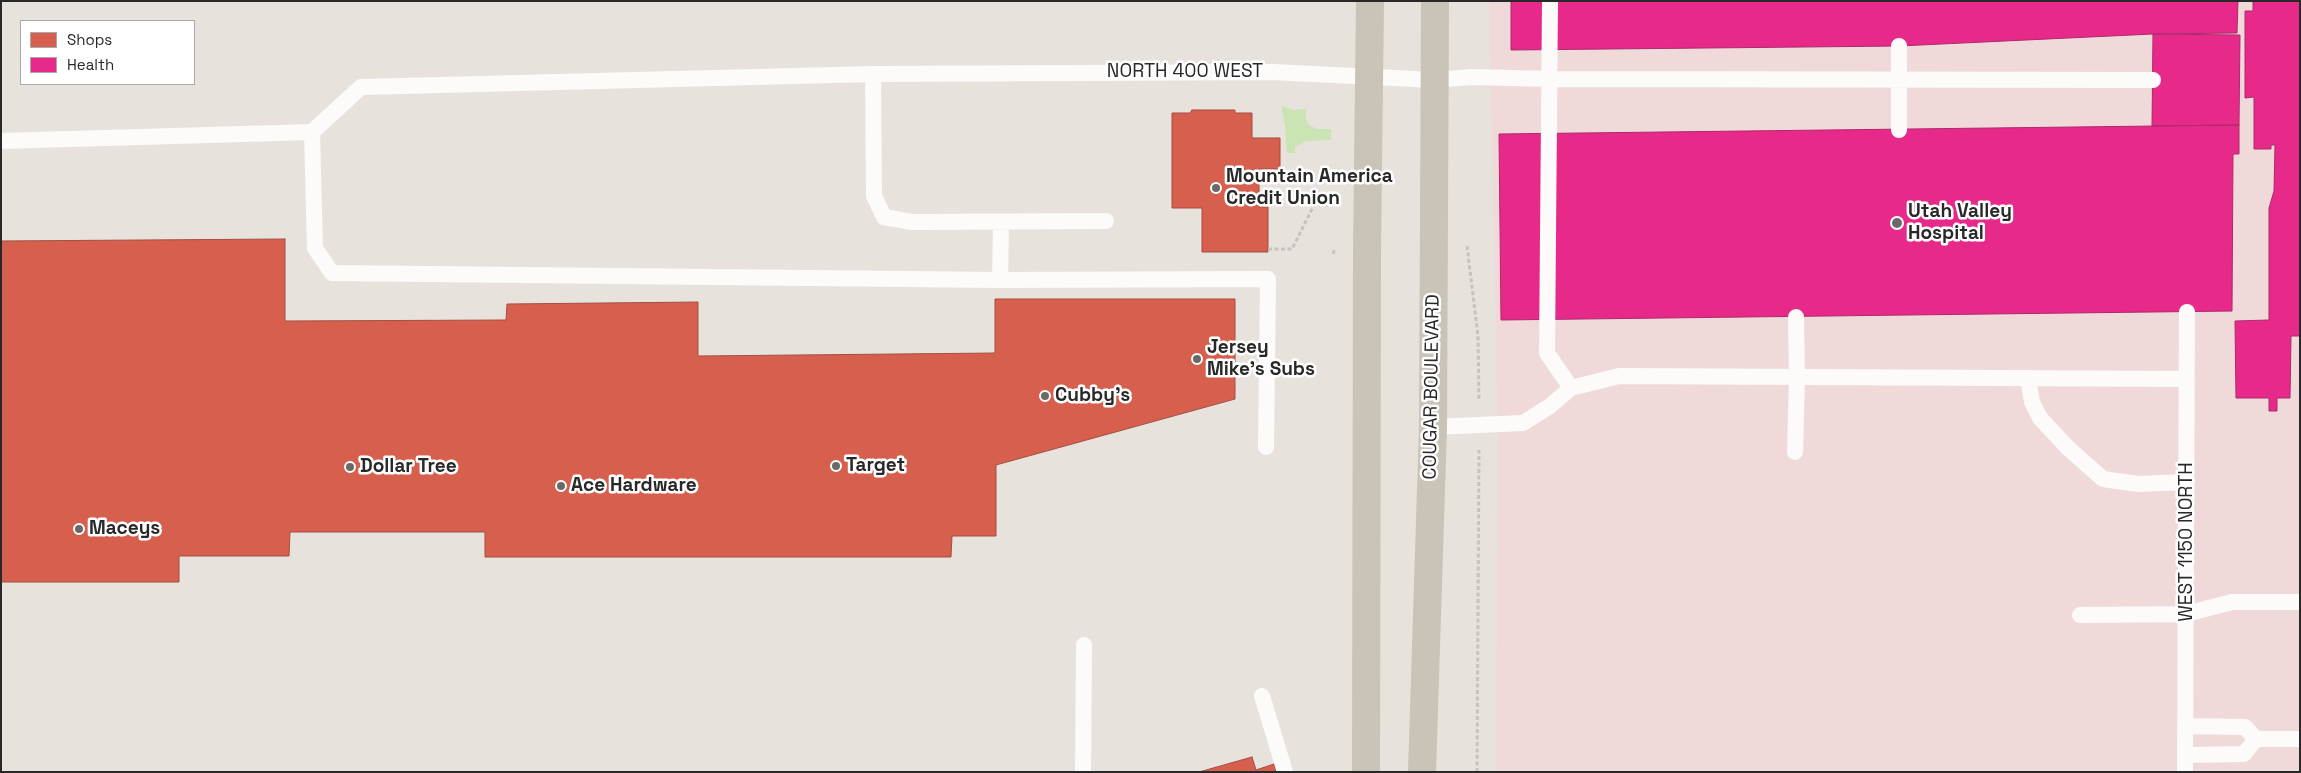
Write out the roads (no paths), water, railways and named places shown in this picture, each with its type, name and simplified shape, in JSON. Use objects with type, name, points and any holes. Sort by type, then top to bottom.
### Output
[{"type":"main road","points":[[1366,772],[1367,251],[1370,1]]},
{"type":"main road","name":"COUGAR BOULEVARD","points":[[1422,772],[1433,427],[1435,1]]},
{"type":"lane","points":[[1550,1],[1547,353],[1571,388]]},
{"type":"lane","points":[[1899,46],[1899,130]]},
{"type":"lane","name":"NORTH 400 WEST","points":[[312,132],[361,87],[873,74],[1001,73],[1273,72],[1434,80],[1472,77],[1550,80],[2153,80]]},
{"type":"lane","points":[[873,74],[874,196],[884,217],[912,222],[1106,221]]},
{"type":"lane","points":[[1,141],[312,132],[315,248],[332,273],[1000,280],[1268,279],[1266,446]]},
{"type":"lane","points":[[1000,280],[1001,222]]},
{"type":"lane","name":"WEST 1150 NORTH","points":[[2185,772],[2187,312]]},
{"type":"lane","points":[[1795,452],[1796,317]]},
{"type":"lane","points":[[1433,427],[1523,423],[1550,406],[1571,388],[1619,376],[2187,379]]},
{"type":"lane","points":[[2028,378],[2032,402],[2040,418],[2068,448],[2103,479],[2138,484],[2187,482]]},
{"type":"lane","points":[[2080,615],[2186,614],[2232,602],[2300,602]]},
{"type":"lane","points":[[1083,772],[1084,646]]},
{"type":"lane","points":[[1262,696],[1286,772]]},
{"type":"lane","points":[[2186,726],[2245,727],[2256,739],[2300,739]]},
{"type":"lane","points":[[2185,755],[2244,754],[2256,739]]},
{"type":"place","name":"Mountain America Credit Union","points":[[1216,188]]},
{"type":"place","name":"Utah Valley Hospital","points":[[1897,223]]},
{"type":"place","name":"Jersey Mike's Subs","points":[[1197,359]]},
{"type":"place","name":"Cubby's","points":[[1045,396]]},
{"type":"place","name":"Target","points":[[836,466]]},
{"type":"place","name":"Dollar Tree","points":[[350,467]]},
{"type":"place","name":"Ace Hardware","points":[[561,486]]},
{"type":"place","name":"Maceys","points":[[79,529]]}]
